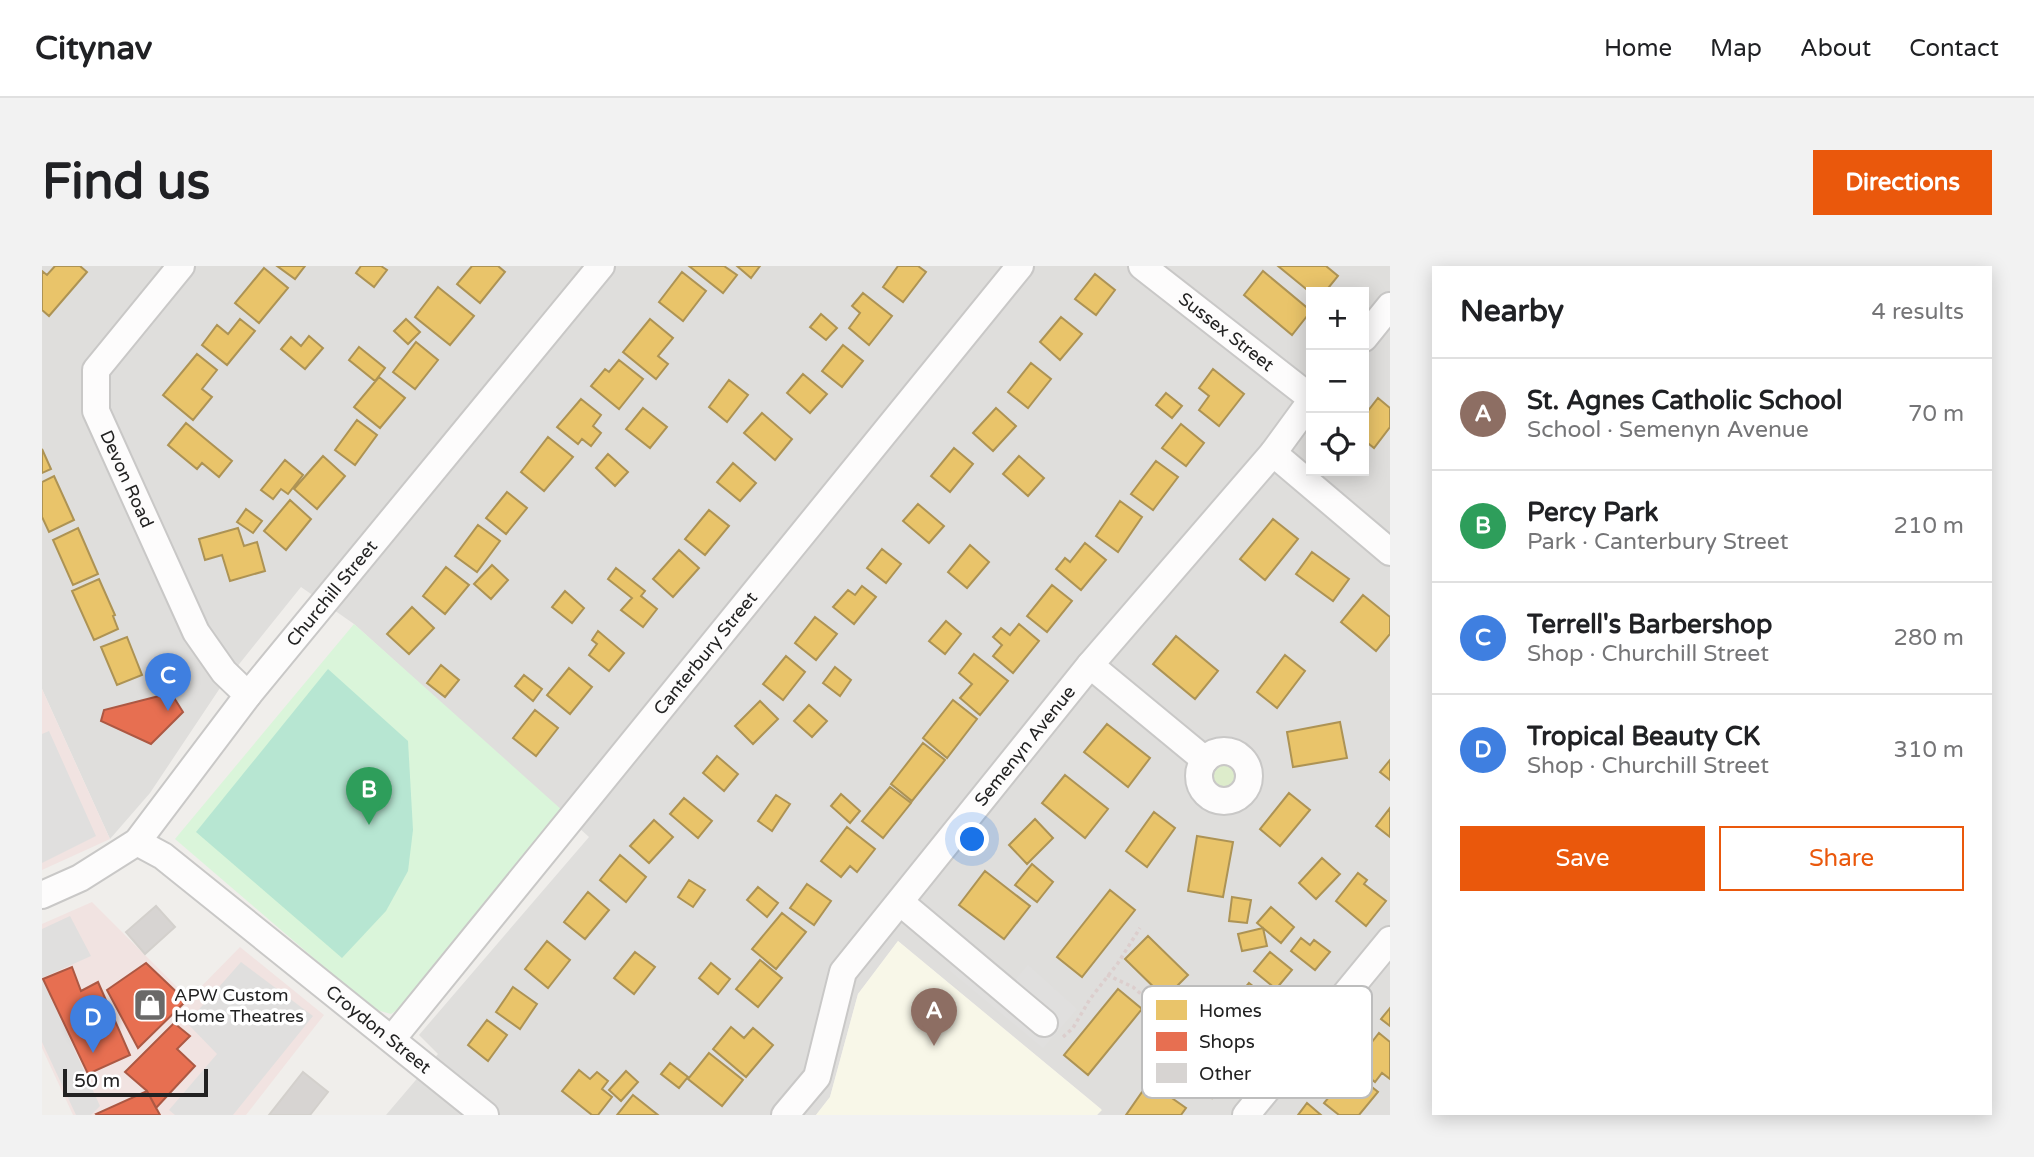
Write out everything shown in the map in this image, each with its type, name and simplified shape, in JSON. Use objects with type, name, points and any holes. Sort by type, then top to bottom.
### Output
[{"type":"street","name":"Devon Road","points":[[181,266],[96,370],[96,411],[196,632],[224,672],[248,695]]},
{"type":"street","name":"Churchill Street","points":[[42,895],[80,878],[137,842],[248,695],[601,266]]},
{"type":"street","name":"Canterbury Street","points":[[392,1039],[1020,266]]},
{"type":"street","name":"Sussex Street","points":[[1142,266],[1306,395]]},
{"type":"street","points":[[1369,332],[1390,306]]},
{"type":"street","name":"Semenyn Avenue","points":[[785,1115],[817,1077],[843,972],[1090,665],[1273,453],[1306,406]]},
{"type":"street","points":[[1273,453],[1390,552]]},
{"type":"street","points":[[1090,665],[1205,760]]},
{"type":"street","name":"Croydon Street","points":[[137,842],[163,856],[485,1115]]},
{"type":"street","points":[[900,902],[1044,1023]]},
{"type":"street","points":[[1352,986],[1390,940]]},
{"type":"street","points":[[1246,1115],[1260,1098]]},
{"type":"path","points":[[1044,1023],[1063,1037],[1118,963],[1139,928]]},
{"type":"path","points":[[1108,975],[1133,987],[1142,995]]},
{"type":"shaded area","points":[[42,266],[1390,266],[1390,1115],[1097,1115],[1101,1109],[898,941],[858,994],[830,1097],[816,1115],[386,1115],[438,1054],[419,1035],[589,837],[354,624],[301,587],[220,688],[150,793],[110,839],[42,689]]},
{"type":"shaded area","points":[[42,689],[110,839],[42,870]]},
{"type":"shaded area","points":[[49,731],[96,836],[42,863],[42,734]]},
{"type":"shaded area","points":[[92,902],[189,999],[240,947],[324,1015],[246,1115],[73,1115],[42,1048],[42,924]]},
{"type":"shaded area","points":[[70,916],[91,956],[42,978],[42,929]]},
{"type":"shaded area","points":[[898,941],[1102,1110],[1097,1115],[816,1115],[830,1097],[858,994]]},
{"type":"shaded area","points":[[972,944],[1015,980],[1028,965],[1077,1009],[1043,1048],[949,970]]},
{"type":"shaded area","points":[[241,962],[313,1016],[233,1115],[175,1115],[169,1110],[217,1054],[187,1023]]},
{"type":"shaded area","points":[[42,978],[100,1106],[91,1115],[76,1115],[42,1042]]},
{"type":"green space","points":[[354,624],[563,811],[414,999],[391,1014],[373,1009],[175,839]]},
{"type":"green space","points":[[328,669],[408,741],[413,830],[408,871],[386,911],[342,958],[196,832]]},
{"type":"green space","points":[[1225,763],[1235,767],[1239,777],[1235,787],[1225,791],[1215,787],[1211,777],[1215,767]]},
{"type":"building: Homes","points":[[55,266],[80,266],[87,272],[49,316],[42,310],[42,271],[47,275]]},
{"type":"building: Homes","points":[[277,266],[305,266],[295,279]]},
{"type":"building: Homes","points":[[361,266],[381,266],[387,270],[374,287],[356,273]]},
{"type":"building: Homes","points":[[472,266],[498,266],[505,272],[480,303],[457,284]]},
{"type":"building: Homes","points":[[689,266],[724,266],[737,275],[723,293]]},
{"type":"building: Homes","points":[[737,266],[760,266],[751,278]]},
{"type":"building: Homes","points":[[898,266],[918,266],[926,272],[903,302],[883,287]]},
{"type":"building: Homes","points":[[1278,266],[1326,266],[1338,276],[1329,287],[1306,289]]},
{"type":"building: Homes","points":[[264,268],[288,288],[259,323],[235,303]]},
{"type":"building: Homes","points":[[1263,271],[1306,307],[1306,317],[1292,335],[1244,295]]},
{"type":"building: Homes","points":[[682,272],[706,291],[683,321],[659,302]]},
{"type":"building: Homes","points":[[1095,274],[1115,290],[1096,315],[1075,299]]},
{"type":"building: Homes","points":[[438,287],[474,316],[450,345],[415,317]]},
{"type":"building: Homes","points":[[863,293],[892,316],[869,345],[849,328],[860,313],[852,306]]},
{"type":"building: Homes","points":[[821,314],[837,328],[826,340],[810,327]]},
{"type":"building: Homes","points":[[1061,317],[1082,334],[1060,360],[1040,342]]},
{"type":"building: Homes","points":[[240,319],[255,331],[227,365],[202,345],[217,325],[228,334]]},
{"type":"building: Homes","points":[[406,319],[420,332],[408,344],[394,331]]},
{"type":"building: Homes","points":[[650,319],[673,338],[658,356],[668,364],[656,379],[623,352]]},
{"type":"building: Homes","points":[[309,336],[323,348],[305,369],[281,349],[291,337],[301,346]]},
{"type":"building: Homes","points":[[416,342],[438,360],[415,389],[393,372]]},
{"type":"building: Homes","points":[[843,345],[863,361],[842,387],[822,371]]},
{"type":"building: Homes","points":[[359,347],[385,368],[375,381],[349,360]]},
{"type":"building: Homes","points":[[197,354],[217,370],[202,389],[212,397],[193,420],[163,395]]},
{"type":"building: Homes","points":[[619,360],[643,379],[619,409],[591,386],[605,369],[609,372]]},
{"type":"building: Homes","points":[[1031,363],[1051,379],[1028,408],[1008,392]]},
{"type":"building: Homes","points":[[1213,369],[1244,394],[1219,426],[1199,410],[1209,396],[1199,388]]},
{"type":"building: Homes","points":[[803,374],[827,394],[810,413],[787,393]]},
{"type":"building: Homes","points":[[379,377],[405,398],[380,428],[354,407]]},
{"type":"building: Homes","points":[[729,380],[748,395],[727,422],[709,407]]},
{"type":"building: Homes","points":[[1166,393],[1182,406],[1172,418],[1156,405]]},
{"type":"building: Homes","points":[[1378,398],[1390,408],[1390,427],[1374,448],[1369,444],[1369,410]]},
{"type":"building: Homes","points":[[581,399],[601,415],[593,426],[601,433],[591,446],[582,439],[578,444],[557,427]]},
{"type":"building: Homes","points":[[643,408],[667,427],[650,448],[626,429]]},
{"type":"building: Homes","points":[[996,408],[1016,426],[993,451],[973,433]]},
{"type":"building: Homes","points":[[762,413],[792,439],[775,460],[744,433]]},
{"type":"building: Homes","points":[[357,420],[377,435],[355,465],[335,450]]},
{"type":"building: Homes","points":[[186,423],[232,461],[219,477],[202,463],[197,469],[168,445]]},
{"type":"building: Homes","points":[[1181,424],[1204,443],[1186,466],[1162,448]]},
{"type":"building: Homes","points":[[548,437],[573,457],[544,491],[521,472]]},
{"type":"building: Homes","points":[[954,448],[973,464],[950,492],[931,476]]},
{"type":"building: Homes","points":[[42,449],[51,469],[42,473]]},
{"type":"building: Homes","points":[[608,454],[628,472],[615,486],[596,468]]},
{"type":"building: Homes","points":[[323,456],[345,476],[317,509],[294,489]]},
{"type":"building: Homes","points":[[1019,456],[1044,478],[1028,496],[1003,474]]},
{"type":"building: Homes","points":[[285,460],[303,475],[288,494],[281,489],[273,499],[261,490]]},
{"type":"building: Homes","points":[[1156,461],[1178,477],[1153,510],[1131,494]]},
{"type":"building: Homes","points":[[733,463],[756,483],[740,501],[717,482]]},
{"type":"building: Homes","points":[[54,476],[74,520],[49,532],[42,517],[42,482]]},
{"type":"building: Homes","points":[[507,492],[527,508],[506,534],[486,518]]},
{"type":"building: Homes","points":[[290,500],[311,519],[286,550],[264,531]]},
{"type":"building: Homes","points":[[1120,501],[1142,517],[1118,552],[1096,536]]},
{"type":"building: Homes","points":[[918,504],[944,526],[929,543],[903,521]]},
{"type":"building: Homes","points":[[246,509],[262,521],[253,533],[237,522]]},
{"type":"building: Homes","points":[[709,510],[729,526],[705,555],[685,539]]},
{"type":"building: Homes","points":[[1273,519],[1298,539],[1265,580],[1240,559]]},
{"type":"building: Homes","points":[[478,525],[500,541],[477,572],[455,556]]},
{"type":"building: Homes","points":[[78,528],[98,574],[73,585],[53,540]]},
{"type":"building: Homes","points":[[238,528],[244,546],[257,542],[265,571],[230,581],[222,555],[205,560],[199,539]]},
{"type":"building: Homes","points":[[1085,543],[1106,560],[1081,590],[1056,569],[1065,558],[1070,562]]},
{"type":"building: Homes","points":[[970,545],[989,562],[967,588],[948,572]]},
{"type":"building: Homes","points":[[882,549],[901,564],[886,583],[867,568]]},
{"type":"building: Homes","points":[[679,550],[699,568],[673,597],[653,579]]},
{"type":"building: Homes","points":[[1312,552],[1349,579],[1333,601],[1296,574]]},
{"type":"building: Homes","points":[[492,565],[508,580],[491,599],[474,584]]},
{"type":"building: Homes","points":[[446,567],[469,585],[445,614],[423,596]]},
{"type":"building: Homes","points":[[616,568],[645,591],[641,596],[657,609],[643,627],[621,610],[632,598],[608,579]]},
{"type":"building: Homes","points":[[99,579],[115,615],[113,616],[118,629],[94,640],[72,591]]},
{"type":"building: Homes","points":[[1052,585],[1072,601],[1047,632],[1027,616]]},
{"type":"building: Homes","points":[[862,586],[876,597],[854,624],[833,607],[848,590],[855,595]]},
{"type":"building: Homes","points":[[565,591],[584,608],[572,623],[552,607]]},
{"type":"building: Homes","points":[[1363,595],[1390,617],[1390,634],[1376,651],[1341,622]]},
{"type":"building: Homes","points":[[412,607],[434,628],[409,654],[387,634]]},
{"type":"building: Homes","points":[[815,617],[837,634],[816,660],[795,643]]},
{"type":"building: Homes","points":[[946,621],[961,634],[945,654],[929,641]]},
{"type":"building: Homes","points":[[1019,624],[1039,641],[1013,673],[993,656],[1002,645],[993,637],[1001,628],[1010,635]]},
{"type":"building: Homes","points":[[598,631],[624,653],[609,671],[589,655],[597,644],[592,640]]},
{"type":"building: Homes","points":[[1176,636],[1218,671],[1195,699],[1153,664]]},
{"type":"building: Homes","points":[[127,637],[142,675],[117,685],[101,647]]},
{"type":"building: Homes","points":[[974,654],[1008,681],[980,715],[960,698],[972,684],[959,673]]},
{"type":"building: Homes","points":[[1285,655],[1305,671],[1277,708],[1257,692]]},
{"type":"building: Homes","points":[[786,656],[805,672],[783,700],[763,684]]},
{"type":"building: Homes","points":[[441,665],[459,680],[445,697],[427,683]]},
{"type":"building: Homes","points":[[835,667],[851,680],[840,696],[823,683]]},
{"type":"building: Homes","points":[[569,668],[592,687],[570,714],[547,695]]},
{"type":"building: Homes","points":[[524,675],[542,689],[533,701],[515,686]]},
{"type":"building: Homes","points":[[953,700],[977,719],[947,758],[923,738]]},
{"type":"building: Homes","points":[[760,701],[778,719],[753,744],[735,726]]},
{"type":"building: Homes","points":[[809,705],[827,721],[812,737],[794,721]]},
{"type":"building: Homes","points":[[535,710],[558,728],[536,756],[513,738]]},
{"type":"building: Homes","points":[[1340,722],[1347,758],[1293,767],[1287,732]]},
{"type":"building: Homes","points":[[1107,724],[1150,758],[1128,787],[1084,752]]},
{"type":"building: Homes","points":[[923,743],[945,760],[912,801],[891,784]]},
{"type":"building: Homes","points":[[717,756],[738,774],[724,791],[703,773]]},
{"type":"building: Homes","points":[[1390,760],[1390,780],[1380,772]]},
{"type":"building: Homes","points":[[1065,775],[1108,809],[1085,838],[1042,803]]},
{"type":"building: Homes","points":[[890,787],[911,803],[883,838],[862,821]]},
{"type":"building: Homes","points":[[1289,793],[1310,810],[1280,846],[1260,829]]},
{"type":"building: Homes","points":[[841,794],[860,811],[850,823],[831,806]]},
{"type":"building: Homes","points":[[776,795],[790,804],[772,831],[758,821]]},
{"type":"building: Homes","points":[[684,798],[712,821],[698,838],[670,814]]},
{"type":"building: Homes","points":[[1390,808],[1390,837],[1376,826]]},
{"type":"building: Homes","points":[[1154,812],[1175,828],[1147,867],[1126,851]]},
{"type":"building: Homes","points":[[1035,819],[1053,838],[1027,864],[1009,845]]},
{"type":"building: Homes","points":[[654,820],[673,837],[649,863],[630,846]]},
{"type":"building: Homes","points":[[847,827],[875,849],[857,872],[850,866],[841,877],[821,861]]},
{"type":"building: Homes","points":[[1197,836],[1233,842],[1223,897],[1188,891]]},
{"type":"building: Homes","points":[[620,855],[646,877],[626,902],[600,880]]},
{"type":"building: Homes","points":[[1322,858],[1340,874],[1316,899],[1299,883]]},
{"type":"building: Homes","points":[[1032,864],[1053,882],[1037,902],[1015,885]]},
{"type":"building: Homes","points":[[985,871],[1030,906],[1004,939],[959,905]]},
{"type":"building: Homes","points":[[1358,873],[1367,880],[1364,884],[1386,901],[1366,926],[1336,901]]},
{"type":"building: Homes","points":[[689,880],[705,890],[693,907],[678,897]]},
{"type":"building: Homes","points":[[807,884],[831,901],[814,925],[790,908]]},
{"type":"building: Homes","points":[[758,887],[778,903],[767,917],[747,900]]},
{"type":"building: Homes","points":[[1110,890],[1135,910],[1082,977],[1057,957]]},
{"type":"building: Homes","points":[[588,892],[609,910],[585,939],[564,922]]},
{"type":"building: Homes","points":[[1232,897],[1251,900],[1247,923],[1229,921]]},
{"type":"building: Homes","points":[[1271,907],[1294,927],[1281,943],[1257,923]]},
{"type":"building: Homes","points":[[782,913],[806,932],[776,969],[752,949]]},
{"type":"building: Homes","points":[[1263,928],[1267,946],[1242,951],[1238,934]]},
{"type":"building: Homes","points":[[1148,936],[1188,975],[1177,986],[1153,986],[1125,959]]},
{"type":"building: Homes","points":[[1301,938],[1310,945],[1314,940],[1330,952],[1315,970],[1291,951]]},
{"type":"building: Homes","points":[[547,941],[570,960],[548,988],[525,969]]},
{"type":"building: Homes","points":[[635,952],[655,967],[634,994],[614,978]]},
{"type":"building: Homes","points":[[1270,952],[1292,970],[1279,986],[1272,986],[1254,971]]},
{"type":"building: Homes","points":[[760,960],[782,978],[758,1007],[736,989]]},
{"type":"building: Homes","points":[[711,963],[730,979],[718,994],[699,978]]},
{"type":"building: Homes","points":[[513,987],[537,1004],[520,1029],[496,1012]]},
{"type":"building: Homes","points":[[1118,989],[1142,1009],[1088,1075],[1064,1055]]},
{"type":"building: Homes","points":[[1390,1008],[1390,1026],[1381,1019]]},
{"type":"building: Homes","points":[[487,1020],[507,1035],[488,1061],[468,1045]]},
{"type":"building: Homes","points":[[731,1027],[744,1038],[753,1028],[773,1045],[746,1077],[713,1049]]},
{"type":"building: Homes","points":[[1379,1033],[1390,1042],[1390,1079],[1382,1073],[1375,1082],[1372,1080],[1372,1042]]},
{"type":"building: Homes","points":[[709,1053],[743,1080],[722,1106],[688,1079]]},
{"type":"building: Homes","points":[[670,1063],[688,1077],[679,1088],[661,1074]]},
{"type":"building: Homes","points":[[579,1070],[590,1079],[597,1072],[608,1081],[602,1089],[612,1097],[598,1115],[592,1115],[562,1091]]},
{"type":"building: Homes","points":[[626,1071],[638,1082],[621,1101],[609,1090]]},
{"type":"building: Homes","points":[[1372,1087],[1378,1092],[1359,1115],[1339,1115],[1324,1103],[1328,1098],[1372,1098]]},
{"type":"building: Homes","points":[[1142,1092],[1142,1098],[1172,1098],[1186,1108],[1181,1115],[1126,1115]]},
{"type":"building: Homes","points":[[633,1095],[658,1115],[617,1115]]},
{"type":"building: Homes","points":[[1307,1103],[1321,1115],[1298,1115]]},
{"type":"building: Shops","points":[[171,693],[183,712],[151,744],[101,721],[104,710]]},
{"type":"building: Shops","points":[[146,963],[186,1001],[138,1048],[107,990]]},
{"type":"building: Shops","points":[[72,967],[81,991],[98,982],[130,1055],[88,1074],[43,979]]},
{"type":"building: Shops","points":[[174,1023],[190,1036],[177,1049],[195,1066],[156,1108],[147,1091],[125,1072]]},
{"type":"building: Shops","points":[[147,1091],[160,1115],[96,1114]]},
{"type":"building: Other","points":[[156,906],[175,927],[145,954],[126,932]]},
{"type":"building: Other","points":[[303,1072],[328,1092],[310,1115],[269,1115]]},
{"type":"place","name":"Terrell's Barbershop","points":[[168,711]]},
{"type":"place","name":"Percy Park","points":[[369,825]]},
{"type":"place","name":"APW Custom Home Theatres","points":[[150,1005]]},
{"type":"place","name":"St. Agnes Catholic School","points":[[934,1046]]},
{"type":"place","name":"Tropical Beauty CK","points":[[93,1053]]}]
